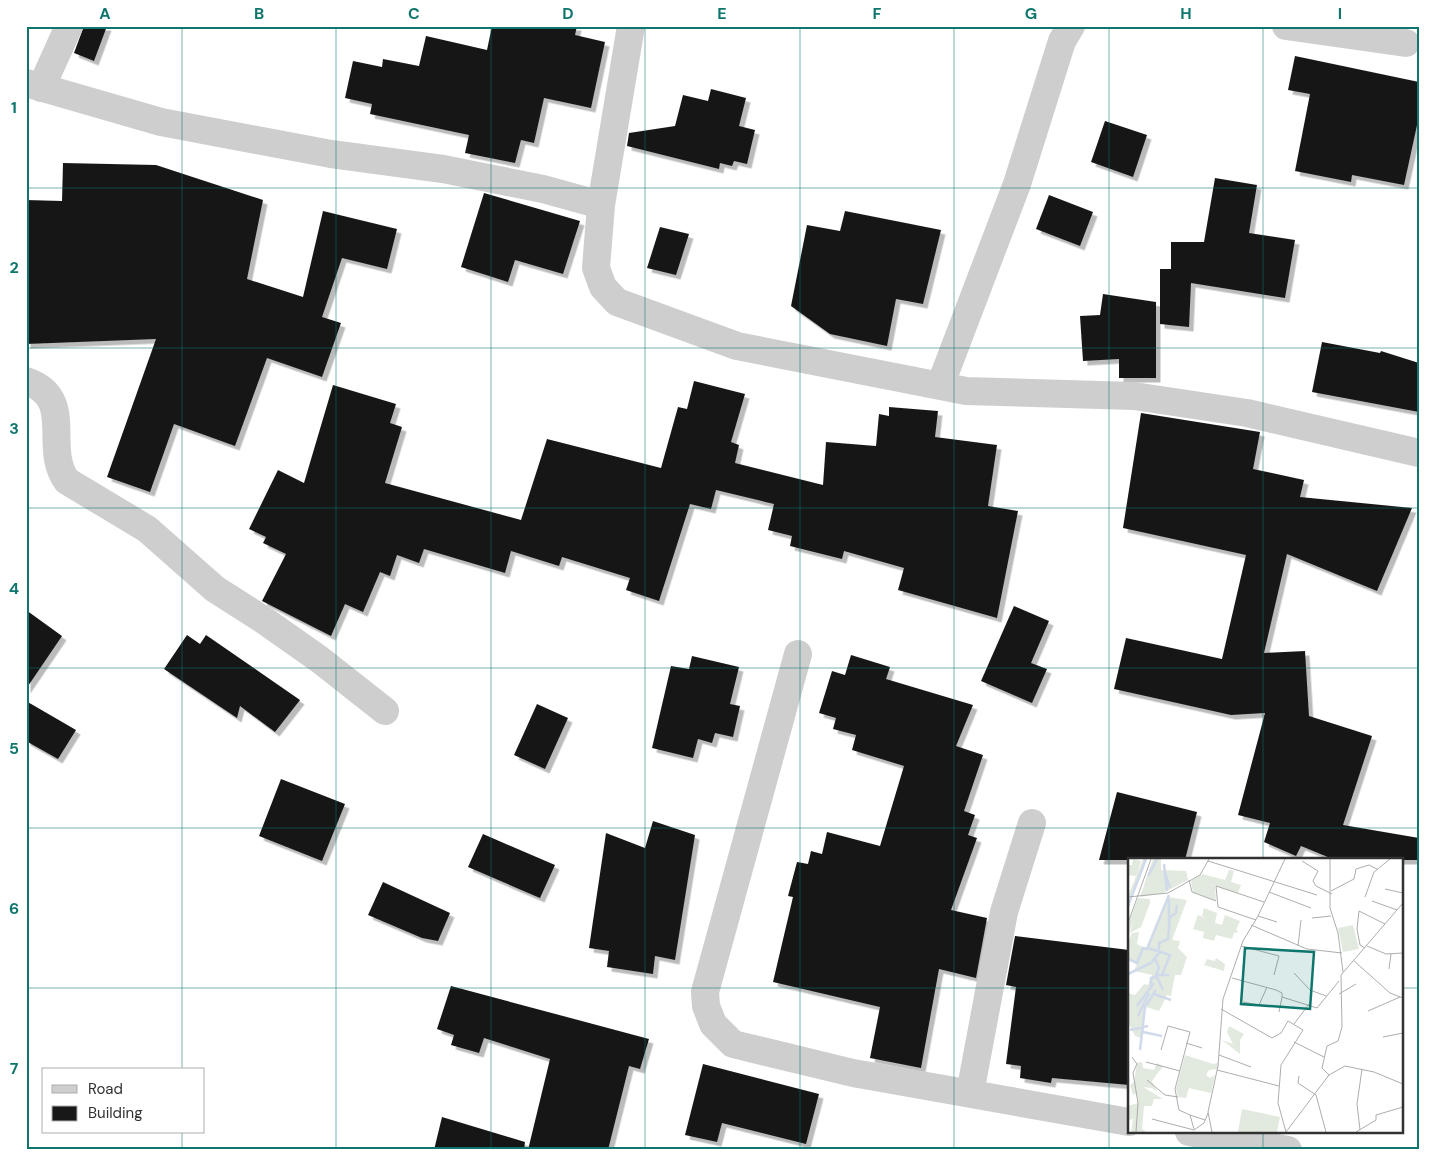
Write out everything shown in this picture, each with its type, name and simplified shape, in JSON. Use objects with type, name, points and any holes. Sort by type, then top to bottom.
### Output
[{"type":"street","points":[[69,26],[34,85],[160,122],[331,154],[443,168],[543,189],[601,205]]},
{"type":"street","points":[[631,26],[601,205],[596,268],[603,287],[617,302],[737,346],[966,391],[1134,396],[1247,413],[1419,452]]},
{"type":"street","points":[[940,386],[1017,184],[1062,41],[1071,26]]},
{"type":"street","points":[[1286,26],[1406,43]]},
{"type":"street","points":[[26,381],[37,385],[50,396],[57,414],[59,471],[67,481],[147,529],[215,589],[319,659],[385,711]]},
{"type":"street","points":[[798,654],[705,992],[706,1006],[713,1024],[733,1044],[853,1073],[1128,1122]]},
{"type":"street","points":[[970,1094],[1004,912],[1032,823]]},
{"type":"street","points":[[1200,1134],[1288,1150]]},
{"type":"building","points":[[84,26],[107,26],[94,61],[74,53]]},
{"type":"building","points":[[492,26],[577,26],[575,35],[605,42],[591,108],[544,98],[534,143],[521,140],[515,163],[465,153],[469,135],[370,114],[372,104],[345,98],[353,61],[382,67],[383,59],[419,66],[426,36],[487,50]]},
{"type":"building","points":[[1295,56],[1419,82],[1419,116],[1404,185],[1352,175],[1351,182],[1295,171],[1310,94],[1288,90]]},
{"type":"building","points":[[711,89],[746,98],[739,126],[755,130],[747,164],[734,161],[732,166],[720,163],[719,169],[627,146],[629,133],[675,126],[683,95],[708,101]]},
{"type":"building","points":[[1105,121],[1147,135],[1133,177],[1091,162]]},
{"type":"building","points":[[63,163],[156,165],[263,200],[247,279],[303,297],[323,211],[397,229],[387,269],[342,258],[322,317],[341,323],[322,377],[267,358],[235,446],[174,424],[150,492],[107,477],[156,339],[26,344],[26,200],[62,201]]},
{"type":"building","points":[[1215,178],[1257,185],[1249,233],[1295,240],[1285,298],[1191,283],[1189,327],[1160,324],[1160,269],[1171,269],[1171,242],[1204,242]]},
{"type":"building","points":[[484,193],[580,221],[563,274],[515,260],[508,282],[461,267]]},
{"type":"building","points":[[1049,195],[1093,212],[1080,246],[1036,229]]},
{"type":"building","points":[[845,211],[941,230],[923,304],[896,299],[887,346],[830,334],[791,306],[807,225],[840,231]]},
{"type":"building","points":[[660,227],[689,234],[676,275],[647,268]]},
{"type":"building","points":[[1103,294],[1156,302],[1156,378],[1119,378],[1119,359],[1083,361],[1080,316],[1100,315]]},
{"type":"building","points":[[1322,342],[1380,353],[1381,351],[1419,363],[1419,412],[1312,392]]},
{"type":"building","points":[[694,381],[745,394],[731,442],[739,445],[735,463],[823,485],[826,442],[876,446],[879,414],[889,416],[889,407],[938,411],[935,437],[997,445],[988,506],[1018,511],[997,618],[898,590],[904,568],[844,551],[842,559],[790,546],[792,536],[768,530],[774,504],[716,490],[711,509],[690,504],[659,601],[626,590],[630,578],[562,557],[559,566],[511,551],[505,573],[424,549],[419,563],[397,555],[390,576],[380,572],[363,612],[345,604],[331,636],[262,601],[286,554],[263,543],[266,537],[249,529],[278,470],[304,483],[333,385],[396,404],[390,423],[402,427],[385,483],[521,520],[547,439],[661,468],[678,407],[687,409]]},
{"type":"building","points":[[1141,413],[1260,432],[1253,469],[1304,480],[1300,497],[1412,508],[1377,591],[1287,554],[1264,653],[1305,651],[1309,716],[1372,736],[1343,825],[1419,838],[1419,860],[1402,860],[1402,858],[1330,858],[1301,846],[1296,856],[1264,842],[1270,823],[1238,815],[1265,713],[1231,715],[1114,689],[1126,638],[1222,659],[1246,555],[1123,528]]},
{"type":"building","points":[[1014,606],[1049,621],[1031,663],[1047,669],[1032,703],[981,681]]},
{"type":"building","points":[[26,610],[62,636],[26,689]]},
{"type":"building","points":[[187,635],[200,644],[206,635],[300,700],[275,732],[240,706],[237,718],[164,669]]},
{"type":"building","points":[[851,655],[890,667],[886,679],[973,705],[956,746],[983,755],[964,811],[975,815],[968,835],[977,838],[951,910],[987,918],[976,978],[939,969],[921,1068],[870,1058],[880,1007],[773,982],[793,897],[788,896],[797,862],[808,864],[811,851],[822,854],[827,832],[880,846],[904,766],[852,750],[856,735],[833,729],[836,718],[819,713],[832,671],[845,675]]},
{"type":"building","points":[[692,656],[739,667],[730,704],[740,706],[733,737],[715,733],[712,743],[698,739],[693,758],[652,748],[671,666],[689,669]]},
{"type":"building","points":[[26,701],[76,730],[58,759],[26,741]]},
{"type":"building","points":[[537,704],[568,718],[545,769],[514,755]]},
{"type":"building","points":[[281,779],[345,804],[322,861],[259,836]]},
{"type":"building","points":[[1117,792],[1197,812],[1186,858],[1099,860]]},
{"type":"building","points":[[653,821],[695,835],[675,960],[655,956],[653,974],[607,967],[609,951],[589,948],[606,833],[645,848]]},
{"type":"building","points":[[483,834],[555,865],[540,898],[468,867]]},
{"type":"building","points":[[383,882],[450,913],[438,941],[422,938],[368,915]]},
{"type":"building","points":[[1015,936],[1128,950],[1128,1085],[1052,1078],[1051,1083],[1020,1078],[1021,1066],[1006,1064],[1016,987],[1006,985]]},
{"type":"building","points":[[451,986],[649,1039],[640,1069],[629,1066],[608,1150],[528,1150],[550,1059],[484,1038],[479,1053],[451,1045],[454,1035],[437,1029]]},
{"type":"building","points":[[703,1064],[819,1094],[806,1144],[722,1123],[717,1142],[685,1135]]},
{"type":"building","points":[[442,1117],[525,1142],[524,1150],[434,1150]]}]
